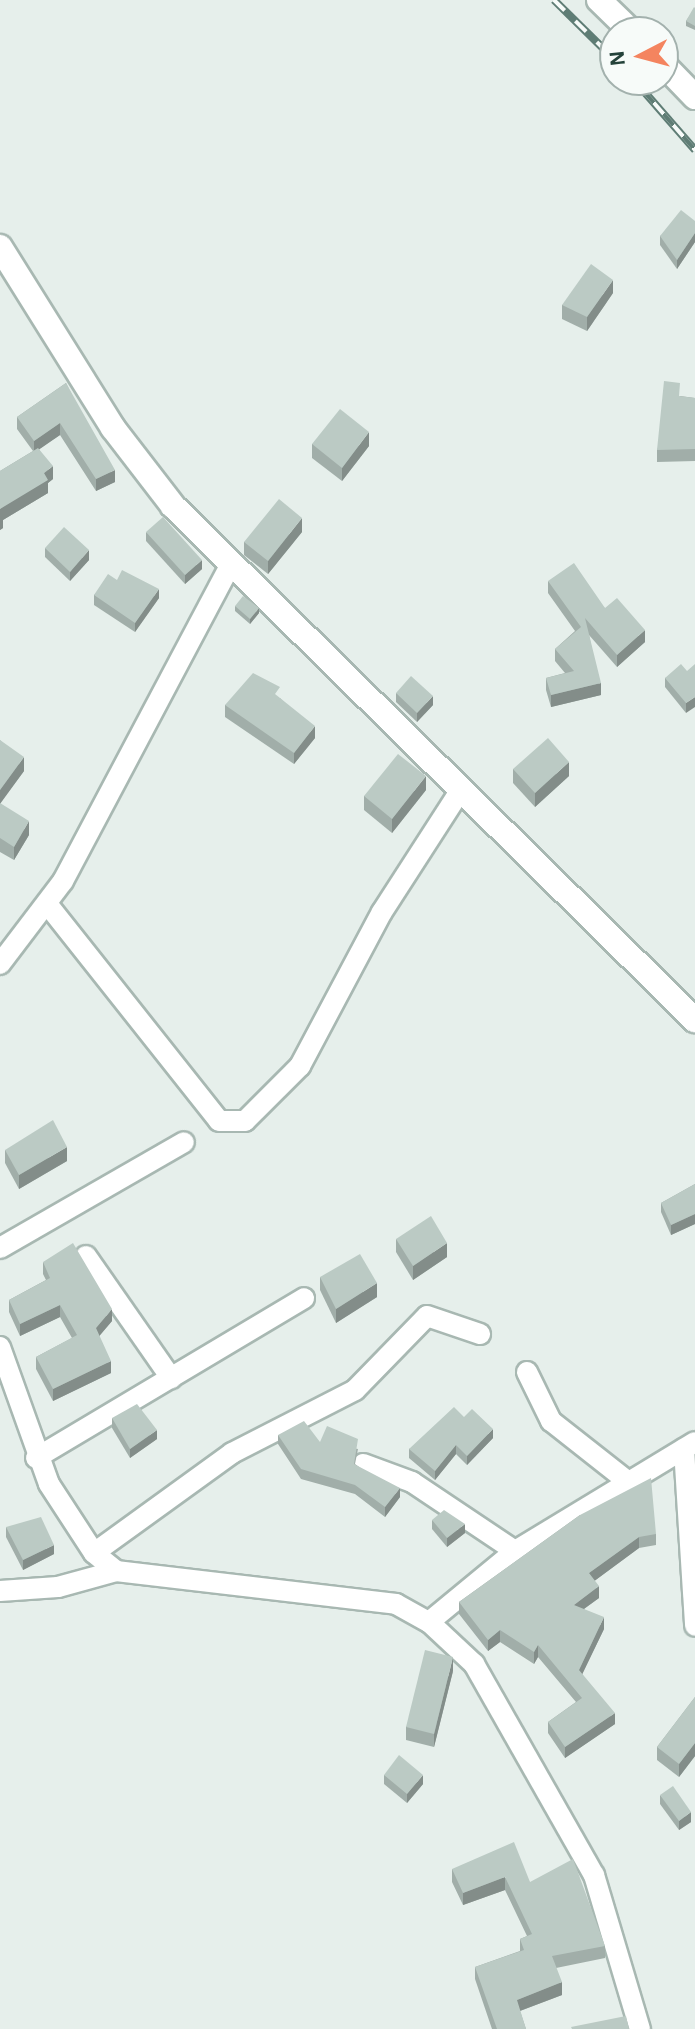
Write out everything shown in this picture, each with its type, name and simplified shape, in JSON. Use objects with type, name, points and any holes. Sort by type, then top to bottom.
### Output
[{"type":"street","points":[[599,0],[616,16]]},
{"type":"street","points":[[679,80],[695,97]]},
{"type":"street","points":[[3,258],[113,428],[229,568],[695,1020]]},
{"type":"street","points":[[0,964],[48,905],[229,568]]},
{"type":"street","points":[[48,905],[219,1121],[245,1121],[300,1066],[382,912],[460,791]]},
{"type":"street","points":[[0,1248],[184,1142]]},
{"type":"street","points":[[86,1256],[171,1378]]},
{"type":"street","points":[[36,1458],[304,1298]]},
{"type":"street","points":[[94,1553],[232,1453],[355,1390],[427,1316],[480,1334]]},
{"type":"street","points":[[0,1347],[36,1458],[94,1553],[116,1571]]},
{"type":"street","points":[[527,1372],[551,1421],[631,1484]]},
{"type":"street","points":[[429,1622],[515,1551],[631,1484],[690,1445]]},
{"type":"street","points":[[690,1445],[695,1626]]},
{"type":"street","points":[[363,1464],[412,1482],[515,1551]]},
{"type":"street","points":[[0,1591],[58,1587],[116,1571],[365,1599],[429,1622],[474,1664],[594,1875],[640,2029]]},
{"type":"building","points":[[695,8],[695,26],[686,21]]},
{"type":"building","points":[[681,210],[695,221],[695,233],[677,260],[660,236]]},
{"type":"building","points":[[591,264],[613,280],[587,317],[562,305]]},
{"type":"building","points":[[664,381],[680,383],[679,396],[695,398],[695,449],[657,450]]},
{"type":"building","points":[[66,383],[115,470],[96,479],[60,423],[34,441],[17,417]]},
{"type":"building","points":[[340,409],[369,432],[342,468],[312,444]]},
{"type":"building","points":[[38,448],[53,466],[44,473],[48,480],[0,509],[0,471]]},
{"type":"building","points":[[279,499],[302,518],[268,561],[244,542]]},
{"type":"building","points":[[163,517],[202,560],[185,575],[146,532]]},
{"type":"building","points":[[64,527],[89,550],[70,572],[45,548]]},
{"type":"building","points":[[574,563],[605,608],[617,598],[645,630],[617,655],[585,618],[601,683],[551,695],[546,678],[574,671],[555,649],[581,627],[548,581]]},
{"type":"building","points":[[122,570],[159,589],[135,623],[94,595],[108,574],[117,580]]},
{"type":"building","points":[[243,596],[259,608],[250,619],[235,606]]},
{"type":"building","points":[[681,664],[687,671],[695,664],[695,697],[686,703],[665,678]]},
{"type":"building","points":[[253,673],[280,687],[275,694],[315,726],[294,753],[225,705]]},
{"type":"building","points":[[411,676],[433,696],[417,713],[396,693]]},
{"type":"building","points":[[548,738],[569,762],[535,793],[513,769]]},
{"type":"building","points":[[0,740],[24,757],[0,790]]},
{"type":"building","points":[[398,754],[426,776],[392,819],[364,796]]},
{"type":"building","points":[[0,803],[29,821],[14,847],[0,838]]},
{"type":"building","points":[[53,1120],[67,1147],[19,1175],[5,1150]]},
{"type":"building","points":[[695,1184],[695,1214],[671,1225],[661,1203]]},
{"type":"building","points":[[431,1216],[447,1243],[413,1266],[396,1239]]},
{"type":"building","points":[[73,1243],[112,1309],[96,1328],[111,1361],[53,1389],[36,1357],[77,1335],[60,1305],[20,1324],[9,1300],[50,1278],[43,1262]]},
{"type":"building","points":[[360,1254],[377,1283],[336,1309],[320,1277]]},
{"type":"building","points":[[137,1404],[157,1430],[130,1449],[112,1418]]},
{"type":"building","points":[[454,1407],[464,1417],[472,1409],[493,1429],[467,1456],[456,1445],[435,1471],[409,1449]]},
{"type":"building","points":[[304,1421],[320,1442],[327,1426],[358,1439],[354,1464],[400,1488],[385,1507],[355,1485],[301,1469],[278,1435]]},
{"type":"building","points":[[651,1478],[656,1534],[639,1537],[589,1573],[599,1586],[574,1605],[604,1617],[579,1670],[615,1713],[565,1747],[548,1722],[582,1698],[538,1645],[534,1652],[500,1630],[488,1640],[459,1602],[580,1515]]},
{"type":"building","points":[[444,1510],[465,1524],[447,1538],[432,1520]]},
{"type":"building","points":[[41,1517],[54,1545],[23,1560],[6,1527]]},
{"type":"building","points":[[425,1650],[453,1657],[434,1734],[406,1727]]},
{"type":"building","points":[[695,1697],[695,1743],[679,1764],[657,1747]]},
{"type":"building","points":[[399,1755],[423,1775],[407,1794],[384,1775]]},
{"type":"building","points":[[673,1786],[691,1812],[679,1821],[660,1795]]},
{"type":"building","points":[[514,1842],[530,1882],[573,1859],[605,1946],[552,1956],[562,1982],[517,2000],[526,2029],[497,2029],[475,1967],[524,1950],[520,1939],[532,1934],[505,1877],[463,1893],[452,1869]]},
{"type":"building","points":[[626,2016],[629,2029],[571,2027]]},
{"type":"railway","points":[[554,0],[599,44]]},
{"type":"railway","points":[[648,96],[695,150]]}]
